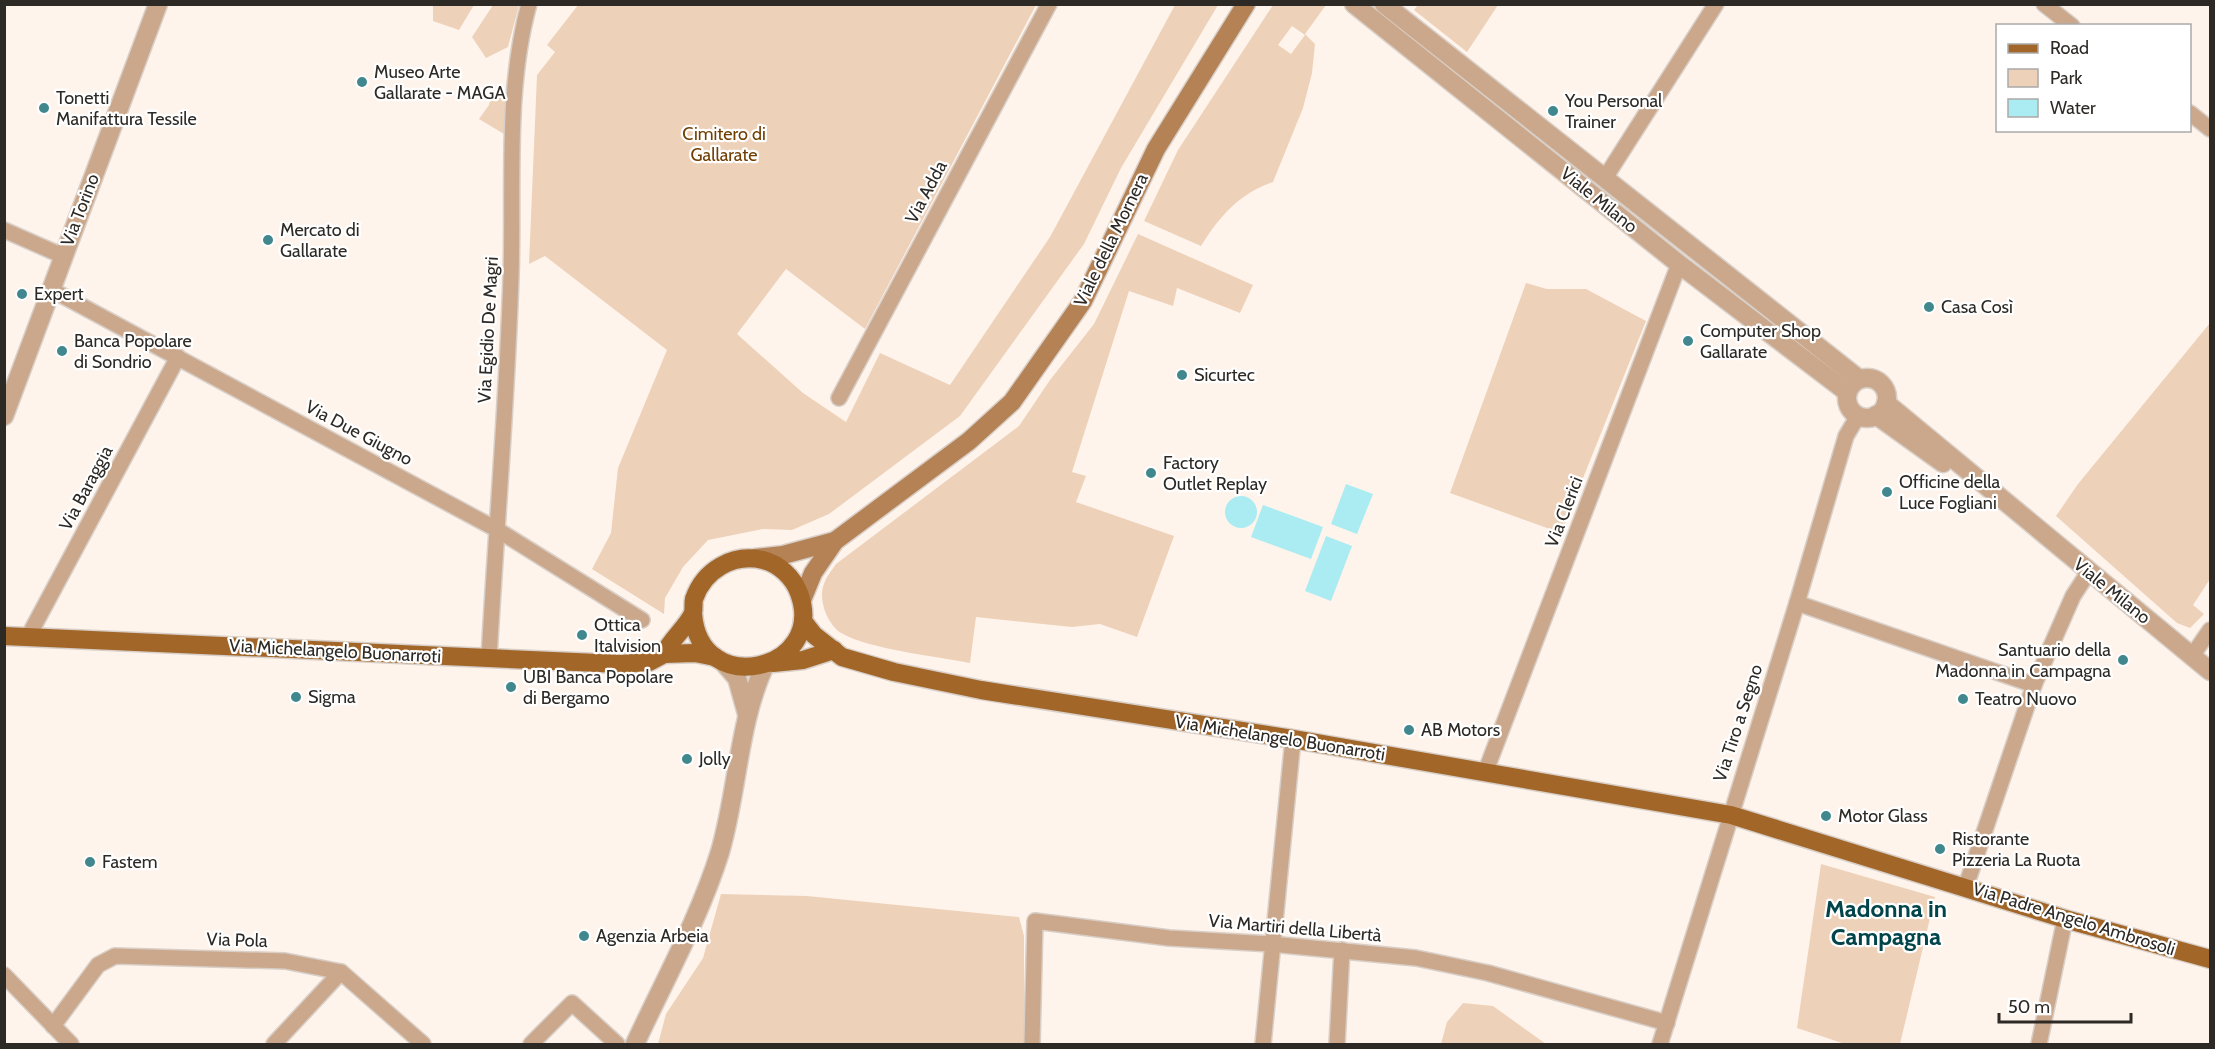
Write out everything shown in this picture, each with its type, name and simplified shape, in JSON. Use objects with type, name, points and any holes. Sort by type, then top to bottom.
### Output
[{"type":"main road","name":"Viale della Mornera","points":[[802,600],[813,573],[835,541],[969,441],[1011,402],[1083,302],[1156,149],[1246,4]]},
{"type":"main road","name":"Viale della Mornera","points":[[752,558],[783,555],[835,541]]},
{"type":"main road","points":[[768,664],[786,653],[797,638],[803,621],[802,600],[789,576],[778,567],[752,558],[732,560],[714,569],[707,576],[694,599],[693,613],[700,641],[719,660],[738,667],[768,664],[803,660],[834,651]]},
{"type":"main road","points":[[664,654],[670,640],[693,613]]},
{"type":"main road","name":"Via Michelangelo Buonarroti","points":[[803,621],[814,635],[842,657],[894,672],[981,690],[1293,739],[1731,815]]},
{"type":"main road","name":"Via Michelangelo Buonarroti","points":[[4,636],[620,664],[649,662],[664,654],[694,653],[719,660]]},
{"type":"main road","name":"Via Padre Angelo Ambrosoli","points":[[1731,815],[1809,841],[1966,886],[2065,919],[2211,959]]},
{"type":"street","name":"Via Torino","points":[[4,416],[158,4]]},
{"type":"street","name":"Via Egidio De Magri","points":[[489,658],[511,279],[515,93],[520,37],[529,4]]},
{"type":"street","name":"Via Adda","points":[[839,398],[1049,4]]},
{"type":"street","name":"Viale Milano","points":[[1354,4],[1679,264],[1853,386]]},
{"type":"street","name":"Viale Milano","points":[[1384,4],[1605,178],[1853,386]]},
{"type":"street","points":[[1605,178],[1716,4]]},
{"type":"street","points":[[2044,4],[2069,24]]},
{"type":"street","points":[[2191,114],[2211,129]]},
{"type":"street","points":[[4,230],[63,256]]},
{"type":"street","name":"Via Clerici","points":[[1485,773],[1679,264]]},
{"type":"street","name":"Via Due Giugno","points":[[52,290],[496,530],[642,620]]},
{"type":"street","name":"Via Baraggia","points":[[28,637],[178,357]]},
{"type":"street","points":[[1869,378],[1879,382],[1885,391],[1873,411],[1848,406],[1853,386],[1869,378]]},
{"type":"street","name":"Viale Milano","points":[[1873,411],[2013,511],[2211,671]]},
{"type":"street","name":"Via Tiro a Segno","points":[[1660,1044],[1797,603],[1846,436],[1873,411]]},
{"type":"street","points":[[1966,886],[2034,685],[2073,596],[2088,573]]},
{"type":"street","points":[[1797,603],[2034,685]]},
{"type":"street","points":[[2192,656],[2211,630]]},
{"type":"street","points":[[719,660],[737,678],[748,717]]},
{"type":"street","points":[[635,1044],[708,889],[720,849],[748,717],[768,664]]},
{"type":"street","points":[[1263,1044],[1271,944],[1293,739]]},
{"type":"street","points":[[2039,1044],[2065,919]]},
{"type":"street","name":"Via Martiri della Libertà","points":[[1032,1043],[1035,921],[1169,938],[1271,944],[1416,957],[1488,973],[1667,1023]]},
{"type":"street","points":[[646,1044],[685,939]]},
{"type":"street","points":[[1337,1044],[1342,950]]},
{"type":"street","name":"Via Pola","points":[[53,1026],[98,965],[116,956],[285,961],[341,972]]},
{"type":"street","points":[[274,1044],[341,972],[423,1044]]},
{"type":"street","points":[[4,975],[71,1044]]},
{"type":"street","points":[[531,1044],[572,1004],[617,1044]]},
{"type":"green space","points":[[433,4],[474,5],[459,30],[433,21]]},
{"type":"green space","points":[[493,5],[519,5],[508,47],[486,58],[472,37]]},
{"type":"green space","name":"Cimitero di Gallarate","points":[[578,5],[1036,5],[865,329],[786,269],[737,334],[803,393],[846,422],[880,353],[950,385],[1050,237],[1175,5],[1218,5],[1121,168],[1084,244],[960,416],[829,514],[792,530],[763,529],[708,540],[683,567],[665,598],[664,614],[592,569],[611,533],[618,468],[667,350],[545,256],[529,264],[537,75],[555,52],[547,45]]},
{"type":"green space","points":[[1273,5],[1326,5],[1305,34],[1315,44],[1312,73],[1303,108],[1273,182],[1250,193],[1231,207],[1201,246],[1144,221],[1178,150]],"holes":[[[1292,26],[1305,35],[1291,54],[1278,45]]]},
{"type":"green space","points":[[1418,5],[1498,5],[1467,52],[1414,10]]},
{"type":"green space","points":[[493,90],[506,92],[504,134],[479,119],[489,105]]},
{"type":"green space","points":[[1138,234],[1253,285],[1240,313],[1177,288],[1173,306],[1129,291],[1072,472],[1086,476],[1076,502],[1174,536],[1137,637],[1100,624],[1072,627],[976,617],[970,663],[881,647],[863,642],[837,630],[826,615],[822,596],[825,581],[836,564],[1019,426],[1050,380],[1094,324]]},
{"type":"green space","points":[[1526,283],[1547,289],[1586,289],[1646,321],[1561,533],[1450,493]]},
{"type":"green space","points":[[2210,323],[2210,579],[2193,605],[2204,614],[2190,628],[2177,623],[2056,516],[2078,484]]},
{"type":"green space","points":[[1821,864],[1935,897],[1900,1044],[1845,1044],[1797,1028]]},
{"type":"green space","points":[[721,894],[807,896],[1019,917],[1024,936],[1024,1044],[658,1044],[666,1014],[703,958]]},
{"type":"green space","points":[[1463,1003],[1493,1006],[1546,1044],[1441,1044],[1447,1022]]},
{"type":"water","points":[[1346,484],[1373,494],[1357,534],[1331,524]]},
{"type":"water","points":[[1241,496],[1252,501],[1257,512],[1252,523],[1241,528],[1230,523],[1225,512],[1230,501]]},
{"type":"water","points":[[1263,505],[1323,527],[1311,559],[1251,537]]},
{"type":"water","points":[[1326,536],[1352,546],[1331,601],[1305,591]]},
{"type":"place","name":"Museo Arte Gallarate - MAGA","points":[[362,82]]},
{"type":"place","name":"Tonetti Manifattura Tessile","points":[[44,108]]},
{"type":"place","name":"You Personal Trainer","points":[[1553,111]]},
{"type":"place","name":"Mercato di Gallarate","points":[[268,240]]},
{"type":"place","name":"Expert","points":[[22,294]]},
{"type":"place","name":"Casa Così","points":[[1929,307]]},
{"type":"place","name":"Computer Shop Gallarate","points":[[1688,341]]},
{"type":"place","name":"Banca Popolare di Sondrio","points":[[62,351]]},
{"type":"place","name":"Sicurtec","points":[[1182,375]]},
{"type":"place","name":"Factory Outlet Replay","points":[[1151,473]]},
{"type":"place","name":"Officine della Luce Fogliani","points":[[1887,492]]},
{"type":"place","name":"Ottica Italvision","points":[[582,635]]},
{"type":"place","name":"Santuario della Madonna in Campagna","points":[[2123,660]]},
{"type":"place","name":"UBI Banca Popolare di Bergamo","points":[[511,687]]},
{"type":"place","name":"Sigma","points":[[296,697]]},
{"type":"place","name":"Teatro Nuovo","points":[[1963,699]]},
{"type":"place","name":"AB Motors","points":[[1409,730]]},
{"type":"place","name":"Jolly","points":[[687,759]]},
{"type":"place","name":"Motor Glass","points":[[1826,816]]},
{"type":"place","name":"Ristorante Pizzeria La Ruota","points":[[1940,849]]},
{"type":"place","name":"Fastem","points":[[90,862]]},
{"type":"place","name":"Agenzia Arbeia","points":[[584,936]]},
{"type":"district","name":"Madonna in Campagna","points":[[1886,922]]}]
